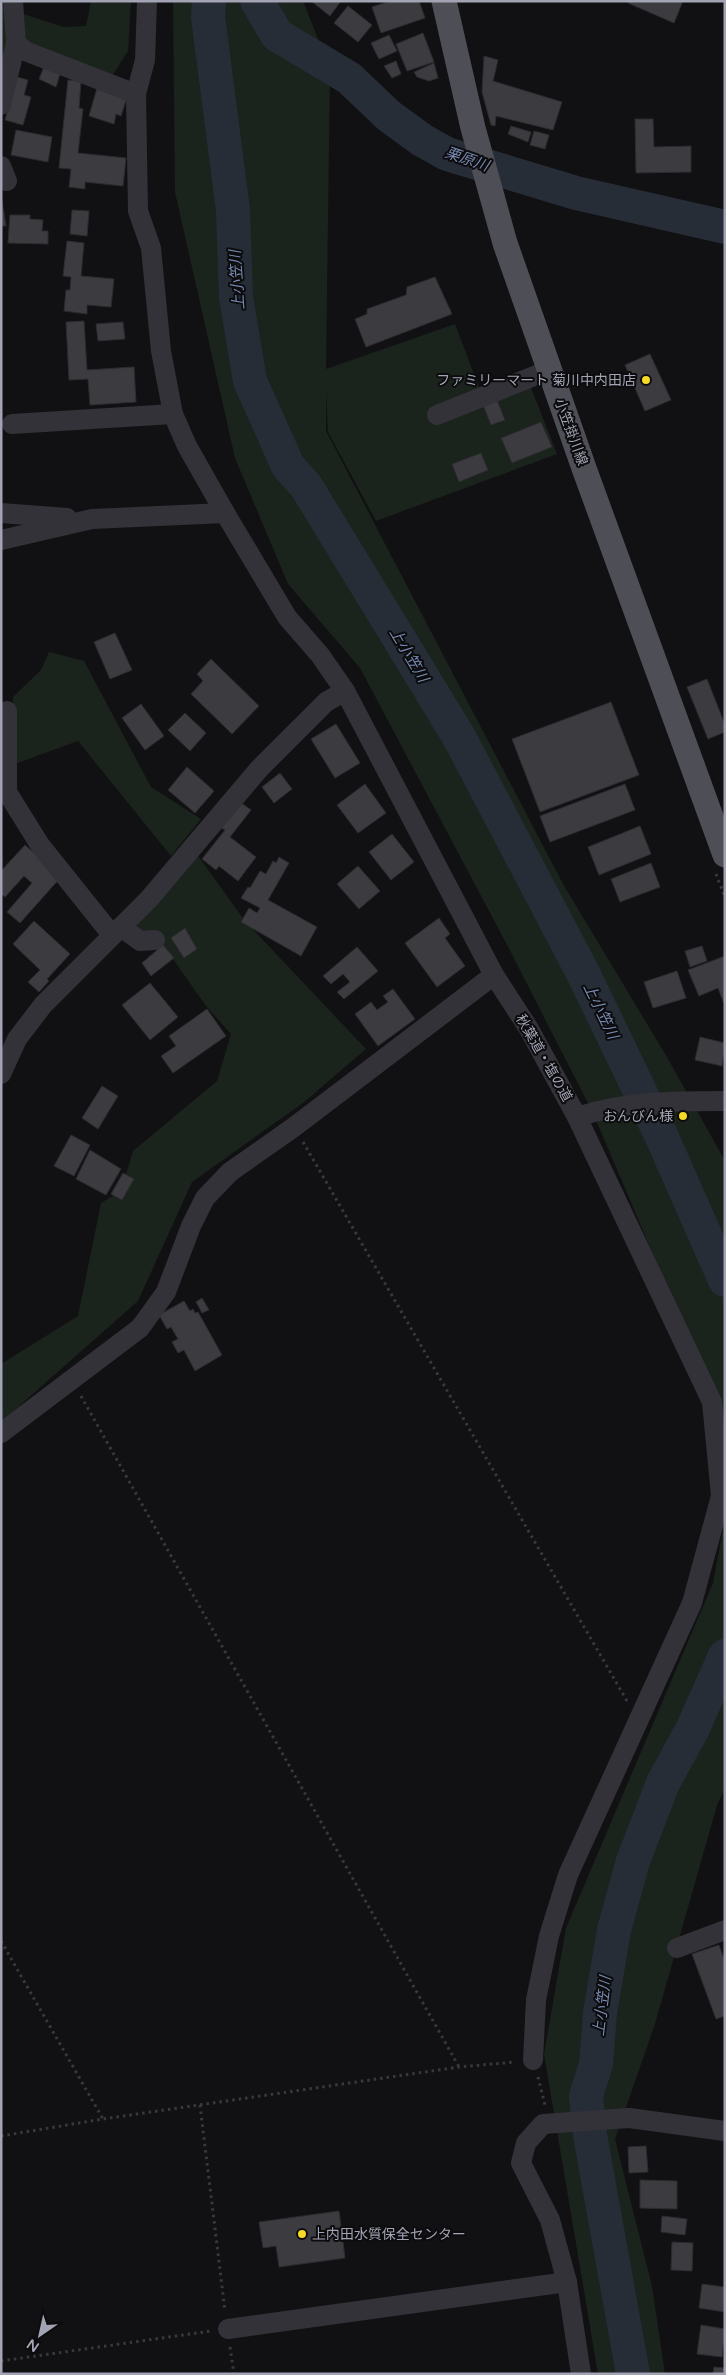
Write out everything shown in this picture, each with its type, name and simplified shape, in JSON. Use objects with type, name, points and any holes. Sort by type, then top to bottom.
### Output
[{"type":"main road","name":"小笠掛川線","points":[[444,1],[473,128],[505,243],[549,370],[725,855]]},
{"type":"street","points":[[1,105],[16,43],[13,1]]},
{"type":"street","name":"秋葉道・塩の道","points":[[147,1],[145,60],[136,94],[138,211],[151,248],[161,351],[173,414],[187,446],[287,617],[320,655],[345,691],[494,975],[529,1030],[577,1117],[601,1109],[669,1101],[725,1101]]},
{"type":"street","points":[[16,43],[25,51],[136,94]]},
{"type":"street","points":[[437,415],[549,370]]},
{"type":"street","points":[[12,424],[173,414]]},
{"type":"street","points":[[1,513],[92,519],[225,513]]},
{"type":"street","points":[[1,540],[92,519]]},
{"type":"street","points":[[1,1074],[17,1039],[43,1005],[155,892],[259,769],[326,702],[345,691]]},
{"type":"street","points":[[7,712],[7,792],[40,845],[116,931],[140,941],[155,940]]},
{"type":"street","points":[[1,1433],[71,1378],[140,1328],[166,1292],[191,1226],[205,1198],[230,1172],[294,1127],[494,975]]},
{"type":"street","points":[[534,2060],[536,2000],[549,1936],[568,1875],[692,1603],[721,1496],[712,1402],[577,1117]]},
{"type":"street","points":[[677,1948],[725,1930]]},
{"type":"street","points":[[581,2374],[567,2282],[550,2220],[521,2163],[526,2143],[543,2124],[629,2118],[664,2121],[704,2130],[725,2131]]},
{"type":"street","points":[[228,2329],[567,2282]]},
{"type":"path","points":[[294,1127],[638,1719]]},
{"type":"path","points":[[71,1378],[460,2067]]},
{"type":"path","points":[[1,1941],[104,2119]]},
{"type":"path","points":[[1,2136],[460,2067],[534,2060],[559,2123]]},
{"type":"path","points":[[200,2105],[234,2374]]},
{"type":"path","points":[[1,2361],[228,2329]]},
{"type":"shaded area","points":[[91,1],[131,1],[128,51],[112,76],[23,46],[1,75],[1,7],[64,27],[86,26]]},
{"type":"shaded area","points":[[173,1],[303,1],[330,69],[326,369],[455,324],[485,403],[530,385],[557,454],[376,521],[328,432],[326,391],[326,431],[563,884],[667,1057],[725,1161],[725,1458],[661,1273],[593,1113],[505,941],[360,668],[288,584],[235,458],[175,192]]},
{"type":"shaded area","points":[[49,652],[84,661],[151,787],[201,819],[171,856],[78,741],[12,765],[13,697],[41,670]]},
{"type":"shaded area","points":[[196,853],[245,921],[366,1049],[303,1103],[192,1182],[138,1301],[1,1422],[1,1364],[78,1316],[101,1203],[121,1191],[133,1151],[217,1081],[231,1034],[206,1006],[163,945],[121,933]]},
{"type":"shaded area","points":[[725,1519],[725,1788],[717,1805],[655,2024],[615,2139],[652,2286],[665,2374],[598,2374],[544,2054],[566,1928],[713,1583]]},
{"type":"building","points":[[311,1],[341,1],[330,16]]},
{"type":"building","points":[[390,1],[419,1],[425,18],[381,33],[372,7]]},
{"type":"building","points":[[629,1],[683,1],[674,23],[628,3]]},
{"type":"building","points":[[348,6],[372,25],[358,42],[334,23]]},
{"type":"building","points":[[423,33],[434,62],[407,71],[396,44]]},
{"type":"building","points":[[389,35],[397,51],[379,59],[371,43]]},
{"type":"building","points":[[484,56],[498,60],[493,81],[562,102],[553,130],[496,116],[495,126],[491,125],[482,92]]},
{"type":"building","points":[[396,61],[401,74],[392,78],[384,66]]},
{"type":"building","points":[[434,63],[438,78],[429,81],[417,77],[414,72]]},
{"type":"building","points":[[44,67],[60,74],[56,87],[39,79]]},
{"type":"building","points":[[17,77],[28,80],[24,95],[31,97],[23,125],[5,120]]},
{"type":"building","points":[[68,80],[81,81],[79,108],[83,109],[78,153],[126,158],[123,186],[85,182],[85,189],[69,187],[71,169],[59,168]]},
{"type":"building","points":[[97,88],[127,97],[121,116],[116,114],[114,124],[89,116]]},
{"type":"building","points":[[635,119],[653,119],[654,147],[691,146],[691,172],[636,173]]},
{"type":"building","points":[[511,126],[531,132],[528,142],[508,134]]},
{"type":"building","points":[[16,130],[52,137],[48,162],[11,155]]},
{"type":"building","points":[[534,131],[549,135],[545,149],[530,145]]},
{"type":"building","points":[[1,194],[6,226],[1,226]]},
{"type":"building","points":[[72,210],[89,211],[87,236],[70,234]]},
{"type":"building","points":[[10,215],[30,215],[30,219],[43,220],[42,231],[48,231],[48,244],[8,243]]},
{"type":"building","points":[[67,241],[84,243],[81,276],[114,279],[111,307],[87,305],[87,314],[64,311],[66,290],[70,290],[71,277],[63,276]]},
{"type":"building","points":[[435,277],[452,314],[366,347],[355,319],[367,314],[367,309],[406,295],[407,287]]},
{"type":"building","points":[[84,321],[87,370],[134,367],[136,402],[90,405],[88,379],[69,380],[66,322]]},
{"type":"building","points":[[123,322],[125,339],[98,341],[96,324]]},
{"type":"building","points":[[650,354],[671,400],[645,411],[625,365]]},
{"type":"building","points":[[497,400],[505,420],[491,425],[483,405]]},
{"type":"building","points":[[541,422],[552,447],[512,463],[501,438]]},
{"type":"building","points":[[481,453],[488,470],[459,482],[452,464]]},
{"type":"building","points":[[115,633],[132,670],[110,679],[94,642]]},
{"type":"building","points":[[211,659],[259,706],[232,734],[191,694],[203,681],[197,674]]},
{"type":"building","points":[[707,679],[725,725],[725,732],[708,739],[687,687]]},
{"type":"building","points":[[611,702],[639,775],[540,812],[512,739]]},
{"type":"building","points":[[141,704],[164,736],[145,750],[122,718]]},
{"type":"building","points":[[185,713],[206,733],[190,751],[168,730]]},
{"type":"building","points":[[336,724],[360,763],[335,778],[311,739]]},
{"type":"building","points":[[187,767],[214,791],[195,813],[168,790]]},
{"type":"building","points":[[280,773],[292,789],[274,803],[262,787]]},
{"type":"building","points":[[365,784],[386,813],[358,833],[337,805]]},
{"type":"building","points":[[625,784],[635,810],[550,842],[540,816]]},
{"type":"building","points":[[240,802],[251,810],[230,837],[256,857],[238,881],[219,866],[216,870],[202,859],[225,830],[220,827]]},
{"type":"building","points":[[640,826],[651,854],[599,875],[588,847]]},
{"type":"building","points":[[392,834],[414,862],[391,880],[369,852]]},
{"type":"building","points":[[25,845],[61,877],[20,923],[7,912],[32,883],[24,876],[5,897],[1,894],[1,871]]},
{"type":"building","points":[[279,857],[289,863],[268,900],[317,927],[301,956],[241,922],[249,908],[257,913],[260,908],[241,898],[248,887],[250,888],[260,871],[266,874],[273,861],[276,863]]},
{"type":"building","points":[[651,863],[660,887],[620,902],[611,879]]},
{"type":"building","points":[[358,866],[380,891],[359,909],[337,884]]},
{"type":"building","points":[[439,918],[450,934],[445,938],[465,966],[437,987],[405,943]]},
{"type":"building","points":[[34,921],[70,954],[47,979],[49,981],[39,992],[28,982],[40,970],[13,944]]},
{"type":"building","points":[[185,928],[197,949],[184,958],[171,938]]},
{"type":"building","points":[[163,945],[174,958],[151,976],[142,963]]},
{"type":"building","points":[[702,946],[707,961],[690,967],[685,951]]},
{"type":"building","points":[[357,947],[378,971],[344,999],[337,992],[350,982],[343,974],[331,984],[323,976]]},
{"type":"building","points":[[725,956],[725,1006],[718,988],[699,996],[688,970]]},
{"type":"building","points":[[677,971],[686,998],[653,1008],[644,982]]},
{"type":"building","points":[[150,983],[178,1017],[150,1040],[122,1005]]},
{"type":"building","points":[[393,989],[415,1019],[378,1046],[355,1014],[371,1002],[377,1010],[388,1002],[383,996]]},
{"type":"building","points":[[207,1009],[226,1036],[173,1073],[161,1056],[176,1046],[169,1036]]},
{"type":"building","points":[[700,1037],[725,1043],[722,1066],[695,1060]]},
{"type":"building","points":[[102,1086],[118,1096],[98,1129],[82,1118]]},
{"type":"building","points":[[71,1135],[90,1145],[74,1176],[54,1166]]},
{"type":"building","points":[[90,1150],[121,1169],[106,1195],[76,1179]]},
{"type":"building","points":[[123,1173],[134,1179],[122,1200],[111,1194]]},
{"type":"building","points":[[202,1298],[209,1310],[202,1313],[196,1302]]},
{"type":"building","points":[[184,1301],[190,1311],[193,1309],[195,1313],[198,1312],[222,1355],[195,1371],[184,1350],[178,1353],[172,1342],[178,1339],[171,1327],[167,1329],[159,1315]]},
{"type":"building","points":[[719,1945],[725,1962],[725,2016],[716,2019],[692,1954]]},
{"type":"building","points":[[646,2146],[648,2172],[629,2173],[628,2147]]},
{"type":"building","points":[[640,2180],[677,2181],[677,2209],[640,2208]]},
{"type":"building","name":"上内田水質保全センター","points":[[339,2211],[345,2258],[279,2267],[276,2246],[263,2248],[259,2222]]},
{"type":"building","points":[[662,2216],[687,2219],[685,2235],[661,2232]]},
{"type":"building","points":[[672,2242],[693,2243],[692,2271],[671,2270]]},
{"type":"building","points":[[702,2284],[725,2287],[725,2312],[699,2308]]},
{"type":"building","points":[[701,2325],[725,2329],[722,2357],[697,2354]]},
{"type":"building","points":[[714,2367],[725,2368],[725,2374],[713,2374]]},
{"type":"waterway","name":"上小笠川","points":[[209,1],[208,17],[233,210],[236,297],[250,381],[288,466],[306,486],[459,737],[584,975],[661,1135],[725,1280]]},
{"type":"waterway","name":"栗原川","points":[[257,1],[277,35],[349,78],[389,116],[422,140],[447,154],[576,193],[725,227]]},
{"type":"waterway","name":"上小笠川","points":[[633,2374],[590,2135],[586,2096],[596,2064],[600,2013],[614,1930],[633,1861],[663,1783],[693,1728],[725,1656]]},
{"type":"place","name":"ファミリーマート 菊川中内田店","points":[[646,380]]},
{"type":"place","name":"おんびん様","points":[[683,1116]]},
{"type":"place","name":"上内田水質保全センター","points":[[302,2234]]}]
